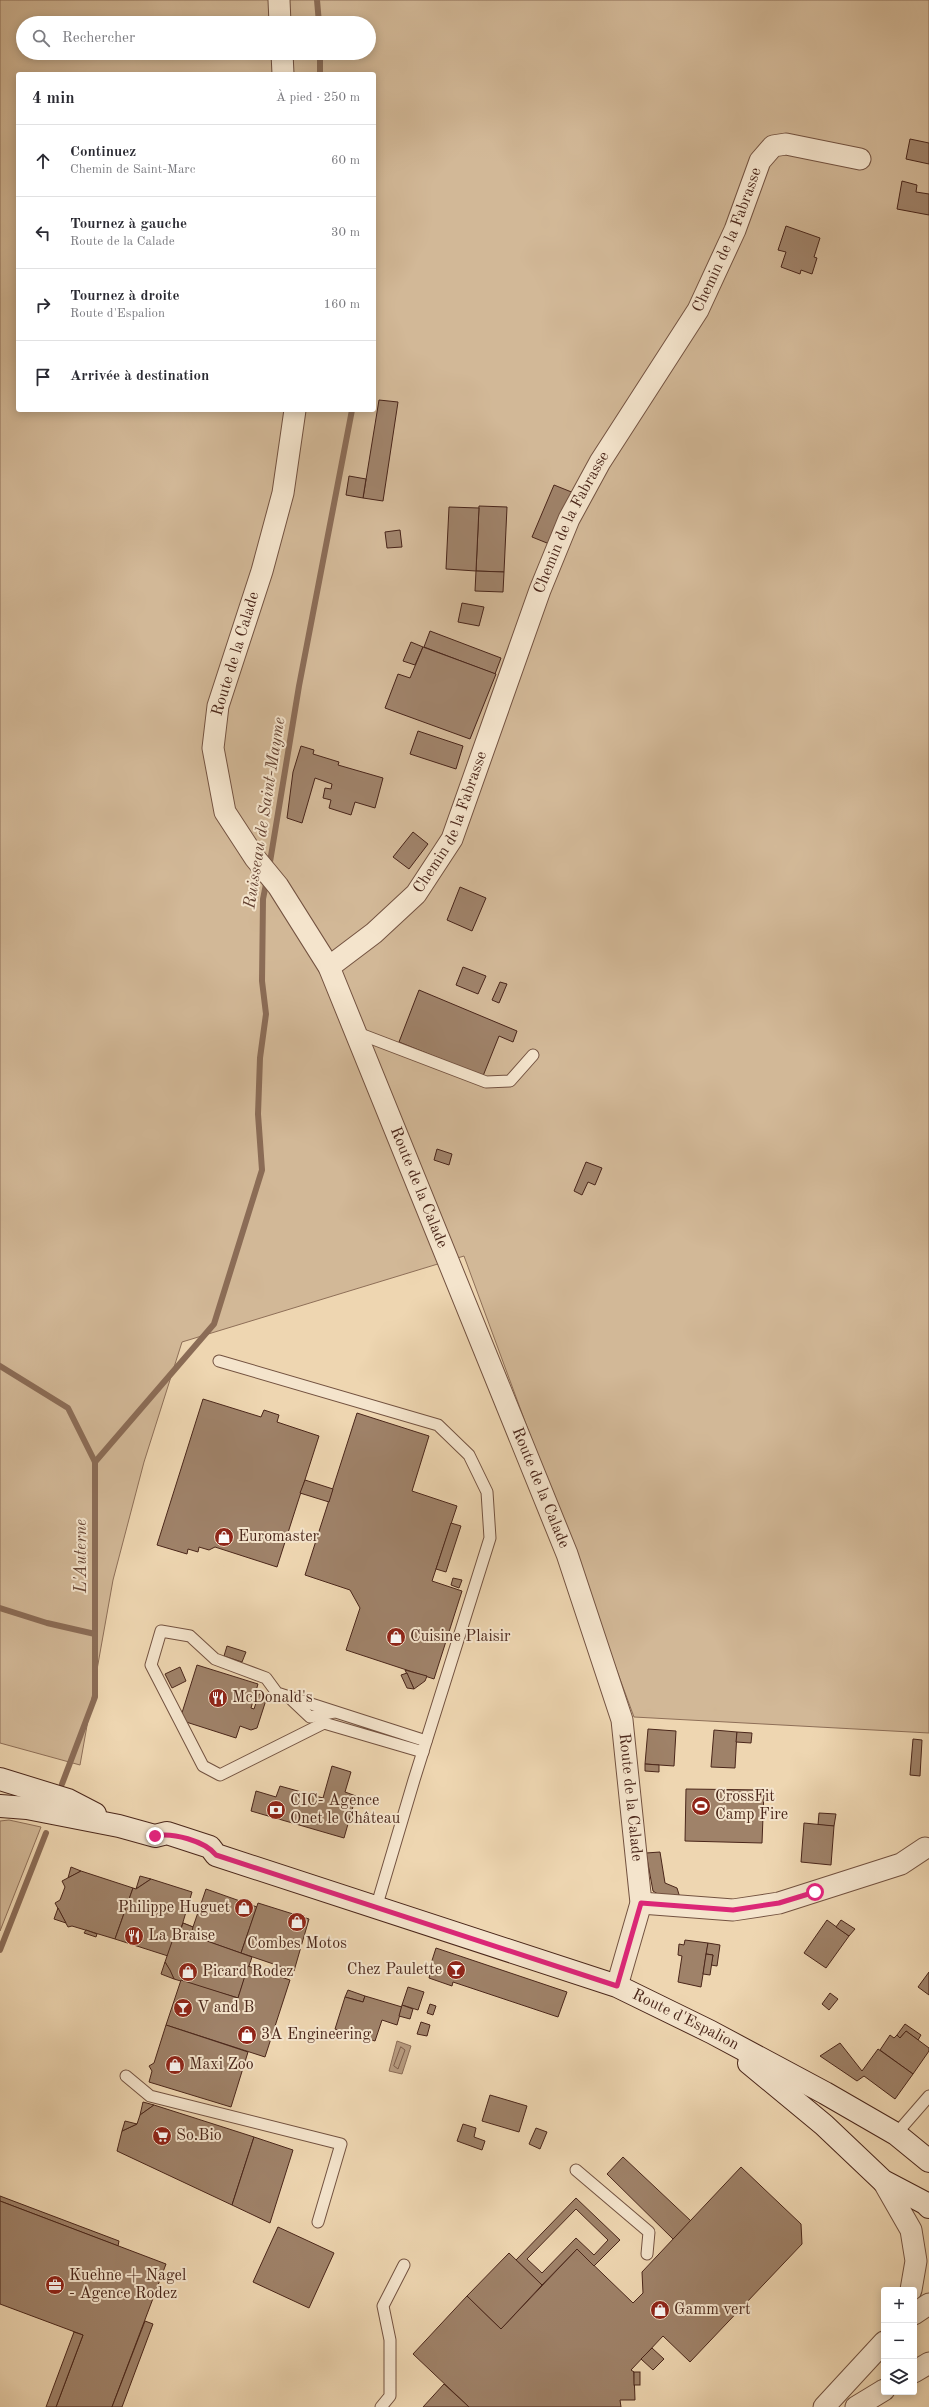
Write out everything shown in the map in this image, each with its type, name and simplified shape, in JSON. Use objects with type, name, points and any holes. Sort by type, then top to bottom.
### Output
[{"type":"main road","points":[[0,1780],[68,1800],[119,1826]]},
{"type":"main road","points":[[0,1806],[27,1808],[119,1826]]},
{"type":"main road","name":"Route d'Espalion","points":[[119,1826],[155,1836],[164,1847],[205,1860],[216,1855],[617,1986],[711,2032],[896,2134],[929,2161]]},
{"type":"main road","points":[[711,2032],[824,2125],[884,2181],[925,2203],[929,2207]]},
{"type":"street","points":[[279,0],[280,16]]},
{"type":"street","points":[[282,60],[283,72]]},
{"type":"street","name":"Chemin de la Fabrasse","points":[[329,967],[374,933],[416,894],[452,839],[540,590],[569,519],[600,462],[698,310],[735,230],[760,161],[773,146],[786,144],[860,159]]},
{"type":"street","name":"Route de la Calade","points":[[295,412],[283,493],[262,571],[218,706],[212,748],[225,812],[255,858],[278,886],[329,967],[567,1554],[622,1720],[641,1903],[617,1986]]},
{"type":"street","points":[[641,1903],[733,1910],[779,1903],[901,1864],[925,1848]]},
{"type":"street","points":[[884,2181],[911,2230],[916,2261],[911,2287]]},
{"type":"street","points":[[917,2312],[929,2304]]},
{"type":"street","points":[[824,2407],[881,2345]]},
{"type":"street","points":[[917,2370],[929,2363]]},
{"type":"street","points":[[856,2407],[881,2392]]},
{"type":"lane","points":[[355,1031],[486,1082],[510,1081],[533,1055]]},
{"type":"lane","points":[[219,1361],[438,1425],[469,1455],[487,1492],[490,1538],[426,1741],[376,1908]]},
{"type":"lane","points":[[423,1752],[324,1723],[220,1775],[203,1766],[151,1665],[161,1631],[190,1636],[215,1659],[266,1678],[277,1693],[426,1741]]},
{"type":"lane","points":[[126,2076],[150,2096],[341,2144],[318,2222]]},
{"type":"lane","points":[[896,2134],[929,2096]]},
{"type":"lane","points":[[576,2170],[649,2232],[648,2254]]},
{"type":"lane","points":[[381,2407],[390,2396],[390,2340],[383,2306],[404,2265]]},
{"type":"shaded area","points":[[0,0],[929,0],[929,1733],[634,1717],[464,1256],[182,1342],[144,1462],[113,1580],[80,1765],[0,1743]]},
{"type":"shaded area","points":[[9,1820],[41,1827],[0,1931],[0,1821]]},
{"type":"water","points":[[397,2041],[411,2046],[402,2074],[389,2071]]},
{"type":"building","points":[[910,139],[929,143],[929,164],[906,159]]},
{"type":"building","points":[[902,181],[917,185],[916,192],[929,194],[929,215],[897,209]]},
{"type":"building","points":[[786,226],[820,238],[814,257],[817,258],[812,274],[801,270],[800,274],[781,267],[786,252],[778,250]]},
{"type":"building","points":[[379,400],[398,402],[383,501],[363,498]]},
{"type":"building","points":[[349,476],[366,479],[363,498],[346,495]]},
{"type":"building","points":[[554,485],[574,493],[552,545],[532,537]]},
{"type":"building","points":[[479,506],[507,507],[504,572],[476,571]]},
{"type":"building","points":[[449,507],[479,508],[476,571],[446,569]]},
{"type":"building","points":[[400,530],[402,547],[387,548],[385,532]]},
{"type":"building","points":[[476,571],[504,572],[503,592],[475,591]]},
{"type":"building","points":[[462,603],[484,607],[479,626],[458,622]]},
{"type":"building","points":[[430,631],[501,658],[495,674],[424,647]]},
{"type":"building","points":[[411,642],[423,647],[415,665],[403,661]]},
{"type":"building","points":[[423,647],[496,674],[470,739],[385,708],[398,674],[410,678]]},
{"type":"building","points":[[418,731],[463,746],[456,769],[410,754]]},
{"type":"building","points":[[301,746],[314,750],[313,754],[339,762],[338,765],[383,778],[375,808],[355,802],[351,815],[329,808],[331,800],[323,798],[325,788],[331,789],[332,784],[315,778],[302,823],[287,818],[293,772]]},
{"type":"building","points":[[413,832],[428,844],[409,869],[393,857]]},
{"type":"building","points":[[460,887],[486,898],[472,931],[447,920]]},
{"type":"building","points":[[463,967],[486,976],[478,994],[456,985]]},
{"type":"building","points":[[500,982],[507,984],[499,1003],[492,1000]]},
{"type":"building","points":[[419,990],[517,1031],[513,1042],[499,1036],[483,1076],[399,1042]]},
{"type":"building","points":[[437,1149],[452,1154],[449,1165],[434,1160]]},
{"type":"building","points":[[586,1162],[602,1168],[595,1185],[588,1182],[582,1195],[574,1191]]},
{"type":"building","points":[[203,1399],[261,1417],[264,1410],[279,1415],[277,1422],[319,1436],[277,1567],[215,1547],[209,1550],[199,1547],[198,1552],[188,1549],[187,1554],[157,1545]]},
{"type":"building","points":[[357,1413],[429,1436],[412,1491],[457,1506],[432,1581],[462,1591],[434,1679],[346,1650],[360,1608],[350,1590],[305,1575]]},
{"type":"building","points":[[305,1480],[333,1489],[329,1502],[300,1493]]},
{"type":"building","points":[[451,1523],[461,1526],[446,1572],[436,1569]]},
{"type":"building","points":[[453,1578],[462,1580],[459,1588],[451,1585]]},
{"type":"building","points":[[227,1646],[246,1652],[242,1662],[224,1656]]},
{"type":"building","points":[[197,1665],[258,1684],[251,1708],[254,1709],[259,1694],[267,1697],[257,1728],[251,1730],[240,1726],[236,1738],[183,1721],[181,1716]]},
{"type":"building","points":[[180,1667],[186,1681],[172,1688],[165,1674]]},
{"type":"building","points":[[405,1670],[427,1676],[425,1681],[414,1689]]},
{"type":"building","points":[[407,1673],[414,1689],[407,1688],[401,1675]]},
{"type":"building","points":[[648,1729],[676,1731],[674,1766],[645,1764]]},
{"type":"building","points":[[714,1730],[737,1732],[735,1768],[711,1767]]},
{"type":"building","points":[[737,1732],[752,1733],[751,1743],[736,1742]]},
{"type":"building","points":[[913,1739],[922,1740],[920,1776],[910,1775]]},
{"type":"building","points":[[645,1764],[659,1765],[659,1772],[645,1771]]},
{"type":"building","points":[[332,1766],[351,1772],[345,1792],[356,1796],[344,1838],[251,1811],[256,1791],[276,1797],[280,1786],[323,1798]]},
{"type":"building","points":[[686,1789],[764,1790],[762,1843],[685,1841]]},
{"type":"building","points":[[819,1813],[836,1814],[834,1826],[818,1825]]},
{"type":"building","points":[[804,1823],[834,1826],[831,1865],[801,1862]]},
{"type":"building","points":[[660,1852],[665,1883],[677,1888],[681,1901],[669,1901],[653,1891],[646,1853]]},
{"type":"building","points":[[71,1867],[81,1871],[68,1878]]},
{"type":"building","points":[[81,1871],[133,1888],[115,1939],[72,1926],[68,1927],[55,1903],[60,1900],[65,1887],[62,1881]]},
{"type":"building","points":[[140,1876],[151,1879],[136,1889]]},
{"type":"building","points":[[151,1879],[192,1892],[180,1932],[176,1930],[168,1956],[115,1939],[133,1888],[136,1889]]},
{"type":"building","points":[[206,1889],[257,1907],[241,1953],[180,1932],[183,1923],[193,1927]]},
{"type":"building","points":[[258,1903],[309,1919],[294,1971],[241,1953]]},
{"type":"building","points":[[58,1908],[66,1923],[54,1919]]},
{"type":"building","points":[[827,1920],[849,1936],[826,1968],[804,1953]]},
{"type":"building","points":[[841,1920],[855,1929],[849,1936],[836,1927]]},
{"type":"building","points":[[183,1923],[193,1927],[191,1935],[180,1932]]},
{"type":"building","points":[[86,1930],[97,1934],[96,1937],[84,1933]]},
{"type":"building","points":[[176,1930],[252,1957],[238,1998],[174,1979],[165,1962]]},
{"type":"building","points":[[685,1940],[708,1943],[701,1987],[678,1982],[682,1956],[678,1955],[679,1944],[684,1945]]},
{"type":"building","points":[[708,1943],[720,1945],[717,1966],[711,1965],[713,1955],[706,1954]]},
{"type":"building","points":[[436,1948],[567,1992],[558,2017],[453,1982],[452,1986],[429,1978],[430,1974],[428,1973]]},
{"type":"building","points":[[706,1954],[713,1955],[710,1975],[703,1974]]},
{"type":"building","points":[[165,1962],[170,1970],[174,1979],[161,1974]]},
{"type":"building","points":[[248,1966],[290,1980],[265,2057],[166,2025],[181,1980],[238,1998]]},
{"type":"building","points":[[929,1972],[929,1995],[918,1987]]},
{"type":"building","points":[[408,1987],[424,1992],[418,2010],[402,2005]]},
{"type":"building","points":[[348,1990],[365,1996],[363,2002],[345,1997]]},
{"type":"building","points":[[830,1993],[838,1999],[829,2010],[822,2004]]},
{"type":"building","points":[[365,1996],[402,2007],[397,2025],[382,2020],[375,2041],[335,2029],[345,1997],[363,2002]]},
{"type":"building","points":[[430,2004],[436,2006],[433,2015],[427,2013]]},
{"type":"building","points":[[402,2005],[413,2009],[410,2019],[399,2016]]},
{"type":"building","points":[[421,2022],[430,2025],[427,2036],[417,2034]]},
{"type":"building","points":[[905,2024],[921,2035],[918,2040],[906,2031],[900,2038],[897,2035]]},
{"type":"building","points":[[166,2025],[248,2052],[231,2107],[149,2082],[152,2071],[149,2066],[154,2063]]},
{"type":"building","points":[[906,2031],[929,2048],[929,2051],[913,2074],[880,2050],[890,2035],[894,2038],[897,2035],[900,2038]]},
{"type":"building","points":[[840,2043],[862,2071],[878,2049],[913,2074],[895,2099],[864,2076],[857,2081],[820,2056]]},
{"type":"building","points":[[490,2095],[527,2106],[519,2132],[482,2121]]},
{"type":"building","points":[[143,2102],[154,2105],[140,2115]]},
{"type":"building","points":[[154,2105],[254,2137],[232,2205],[117,2151],[122,2131],[137,2124],[140,2115]]},
{"type":"building","points":[[125,2121],[137,2124],[122,2131]]},
{"type":"building","points":[[463,2124],[476,2128],[474,2137],[485,2141],[482,2150],[457,2141]]},
{"type":"building","points":[[536,2128],[547,2132],[540,2149],[529,2144]]},
{"type":"building","points":[[254,2137],[293,2150],[270,2223],[232,2205]]},
{"type":"building","points":[[623,2157],[691,2221],[673,2239],[607,2174]]},
{"type":"building","points":[[741,2167],[801,2224],[802,2244],[690,2362],[663,2336],[631,2370],[634,2372],[635,2400],[620,2400],[621,2407],[469,2407],[413,2354],[467,2296],[501,2329],[577,2249],[633,2303],[643,2293],[642,2272]]},
{"type":"building","points":[[0,2196],[119,2241],[118,2246],[0,2201]]},
{"type":"building","points":[[576,2198],[620,2240],[594,2266],[577,2249],[542,2285],[516,2260]],"holes":[[[576,2209],[608,2240],[594,2255],[576,2238],[542,2273],[527,2259]]]},
{"type":"building","points":[[0,2201],[166,2264],[112,2407],[56,2407],[83,2335],[0,2304]]},
{"type":"building","points":[[278,2227],[334,2253],[309,2308],[253,2282]]},
{"type":"building","points":[[509,2253],[542,2285],[501,2329],[467,2296]]},
{"type":"building","points":[[145,2321],[153,2324],[122,2407],[112,2407]]},
{"type":"building","points":[[74,2332],[83,2335],[56,2407],[46,2407]]},
{"type":"building","points":[[652,2348],[664,2359],[653,2370],[641,2359]]},
{"type":"building","points":[[634,2372],[640,2372],[640,2385],[634,2385]]},
{"type":"building","points":[[444,2384],[469,2407],[423,2407]]},
{"type":"waterway","name":"Ruisseau de Saint-Mayme","points":[[317,0],[318,16]]},
{"type":"waterway","name":"Ruisseau de Saint-Mayme","points":[[320,60],[320,72]]},
{"type":"waterway","name":"Ruisseau de Saint-Mayme","points":[[269,868],[299,686],[352,412]]},
{"type":"waterway","name":"Ruisseau de Saint-Mayme","points":[[95,1462],[214,1324],[262,1170],[258,1114],[260,1058],[266,1014],[262,981],[263,899],[267,879]]},
{"type":"waterway","name":"L'Auterne","points":[[0,1366],[68,1408],[95,1462],[95,1697],[62,1784]]},
{"type":"waterway","points":[[0,1608],[47,1623],[95,1634]]},
{"type":"waterway","name":"L'Auterne","points":[[0,1950],[46,1833]]},
{"type":"place","name":"Euromaster","points":[[224,1537]]},
{"type":"place","name":"Cuisine Plaisir","points":[[396,1637]]},
{"type":"place","name":"McDonald's","points":[[218,1698]]},
{"type":"place","name":"CrossFit Camp Fire","points":[[701,1806]]},
{"type":"place","name":"CIC- Agence Onet le Château","points":[[276,1810]]},
{"type":"place","name":"Philippe Huguet","points":[[244,1908]]},
{"type":"place","name":"Combes Motos","points":[[297,1922]]},
{"type":"place","name":"La Braise","points":[[134,1936]]},
{"type":"place","name":"Chez Paulette","points":[[456,1970]]},
{"type":"place","name":"Picard Rodez","points":[[188,1972]]},
{"type":"place","name":"V and B","points":[[183,2008]]},
{"type":"place","name":"3A Engineering","points":[[247,2035]]},
{"type":"place","name":"Maxi Zoo","points":[[175,2065]]},
{"type":"place","name":"So.Bio","points":[[162,2136]]},
{"type":"place","name":"Kuehne + Nagel - Agence Rodez","points":[[55,2285]]},
{"type":"place","name":"Gamm vert","points":[[660,2310]]},
{"type":"route","points":[[155,1836],[167,1834],[210,1847],[216,1855],[617,1986],[641,1903],[733,1910],[779,1903],[815,1892]]}]
